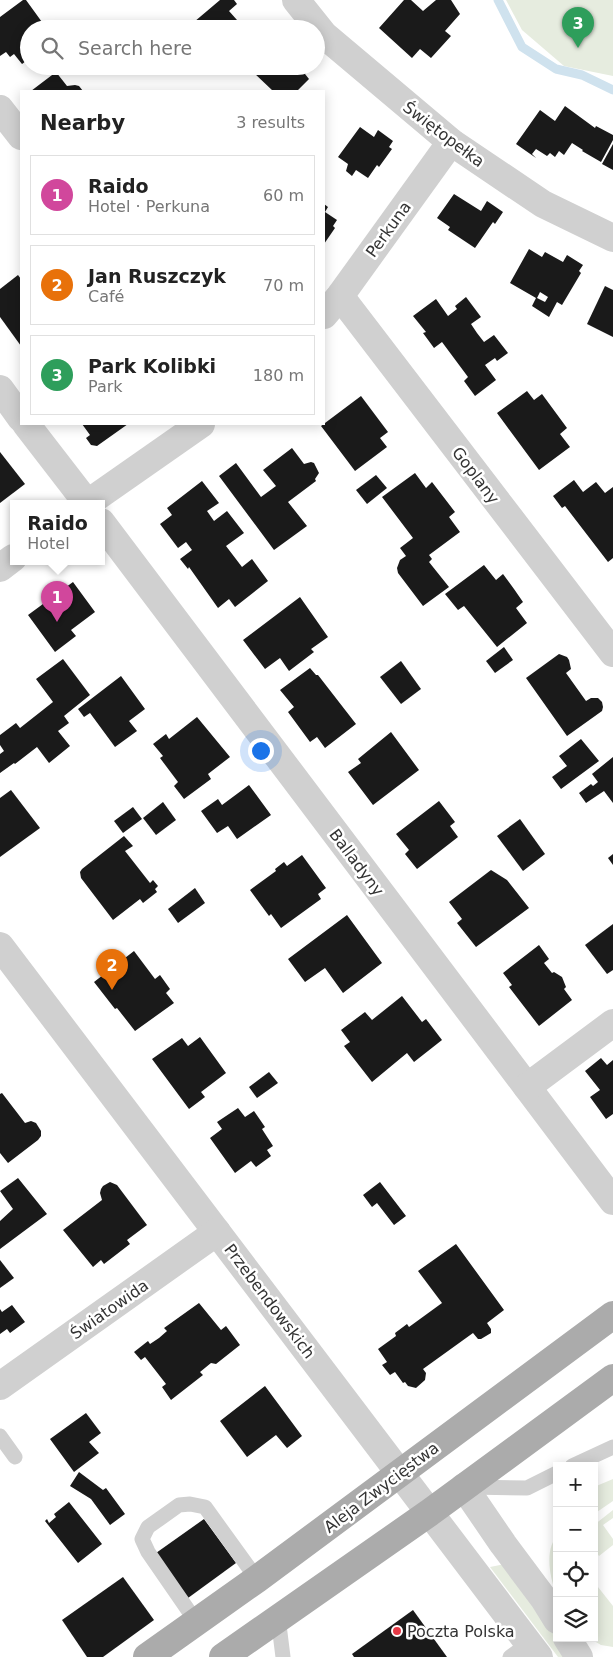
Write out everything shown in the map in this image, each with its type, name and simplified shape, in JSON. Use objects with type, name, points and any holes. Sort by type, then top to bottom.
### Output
[{"type":"main road","name":"Aleja Zwycięstwa","points":[[147,1657],[257,1579],[613,1315]]},
{"type":"main road","points":[[223,1657],[429,1513],[613,1378]]},
{"type":"street","name":"Świętopełka","points":[[296,0],[312,20]]},
{"type":"street","name":"Świętopełka","points":[[325,35],[451,142],[543,204],[613,238]]},
{"type":"street","points":[[0,109],[20,135]]},
{"type":"street","name":"Perkuna","points":[[332,305],[451,142]]},
{"type":"street","name":"Goplany","points":[[332,305],[613,653]]},
{"type":"street","points":[[0,390],[20,417]]},
{"type":"street","points":[[27,425],[86,500]]},
{"type":"street","points":[[92,500],[200,425]]},
{"type":"street","name":"Balladyny","points":[[105,527],[613,1201]]},
{"type":"street","points":[[0,568],[10,560]]},
{"type":"street","name":"Przebendowskich","points":[[0,946],[400,1473],[526,1652]]},
{"type":"street","points":[[527,1087],[613,1023]]},
{"type":"street","name":"Światowida","points":[[0,1386],[217,1232]]},
{"type":"street","points":[[464,1487],[502,1544],[553,1614]]},
{"type":"street","points":[[569,1642],[578,1657]]},
{"type":"lane","points":[[0,1436],[15,1457]]},
{"type":"lane","points":[[581,1462],[613,1447]]},
{"type":"lane","points":[[464,1487],[527,1488],[553,1475]]},
{"type":"lane","points":[[196,1623],[148,1552],[142,1539],[148,1527],[179,1505],[190,1504],[205,1507],[257,1579]]},
{"type":"lane","points":[[278,1618],[282,1657]]},
{"type":"shaded area","points":[[506,0],[613,0],[613,76],[564,66],[522,30]]},
{"type":"shaded area","points":[[613,1479],[613,1501],[598,1511],[598,1507],[598,1485]]},
{"type":"shaded area","points":[[613,1510],[613,1518],[603,1525],[613,1539],[613,1545],[599,1556],[598,1555],[598,1522]]},
{"type":"shaded area","points":[[553,1542],[553,1585],[549,1556]]},
{"type":"shaded area","points":[[505,1564],[553,1628],[553,1642],[564,1642],[575,1657],[558,1657],[490,1567]]},
{"type":"shaded area","points":[[598,1587],[613,1606],[613,1647],[596,1642],[598,1642]]},
{"type":"building","points":[[23,0],[26,0],[40,20],[20,20],[20,62],[14,54],[10,57],[6,52],[0,56],[0,17]]},
{"type":"building","points":[[220,0],[234,0],[237,4],[229,11],[237,20],[196,20]]},
{"type":"building","points":[[404,0],[411,0],[423,11],[436,0],[451,0],[460,14],[445,31],[451,36],[431,58],[420,49],[412,58],[379,28]]},
{"type":"building","points":[[52,75],[58,75],[67,86],[79,86],[82,90],[32,90]]},
{"type":"building","points":[[256,75],[306,75],[309,79],[298,90],[272,90]]},
{"type":"building","points":[[565,106],[595,128],[596,126],[613,135],[613,140],[601,162],[572,143],[564,155],[559,151],[555,157],[550,153],[547,156],[536,149],[532,154],[536,158],[516,144],[540,110],[555,121]]},
{"type":"building","points":[[360,127],[374,137],[378,130],[393,141],[389,147],[392,149],[368,178],[356,170],[352,176],[346,171],[348,164],[338,157]]},
{"type":"building","points":[[613,144],[613,170],[602,164]]},
{"type":"building","points":[[454,194],[481,211],[487,201],[503,212],[495,224],[493,222],[475,248],[448,230],[450,227],[437,218]]},
{"type":"building","points":[[325,212],[337,220],[333,226],[335,228],[325,243]]},
{"type":"building","points":[[529,249],[542,257],[545,252],[563,262],[567,255],[583,265],[579,271],[581,273],[562,305],[557,302],[549,317],[532,306],[536,298],[510,283]],"holes":[[[540,292],[548,297],[545,302],[537,298]]]},
{"type":"building","points":[[18,275],[20,278],[20,345],[0,317],[0,289]]},
{"type":"building","points":[[605,286],[613,290],[613,337],[587,324]]},
{"type":"building","points":[[466,297],[481,317],[471,324],[477,333],[484,342],[494,335],[508,353],[497,361],[495,358],[485,365],[496,380],[475,396],[464,381],[468,377],[442,342],[434,348],[423,333],[426,332],[413,316],[436,299],[448,316],[457,309],[455,306]]},
{"type":"building","points":[[527,391],[534,400],[542,394],[567,428],[560,434],[570,447],[539,470],[497,413]]},
{"type":"building","points":[[361,396],[388,432],[380,438],[387,447],[355,471],[321,426],[325,425],[325,423]]},
{"type":"building","points":[[83,425],[127,425],[97,446],[91,445],[86,438],[90,435]]},
{"type":"building","points":[[292,448],[304,464],[314,463],[319,473],[315,479],[316,481],[288,502],[307,526],[274,550],[219,476],[236,463],[261,497],[276,486],[263,470]]},
{"type":"building","points":[[0,452],[25,484],[0,503]]},
{"type":"building","points":[[415,473],[426,488],[432,482],[455,512],[449,517],[460,532],[429,555],[432,559],[429,562],[449,587],[423,606],[398,573],[397,568],[400,560],[406,556],[400,548],[413,538],[382,497]]},
{"type":"building","points":[[376,475],[387,488],[367,504],[356,490]]},
{"type":"building","points":[[574,480],[583,492],[596,482],[605,493],[613,487],[613,558],[608,562],[565,506],[562,508],[553,496]]},
{"type":"building","points":[[202,481],[219,503],[207,511],[214,521],[227,511],[244,533],[226,546],[242,567],[252,559],[268,581],[235,607],[229,599],[218,608],[189,567],[188,569],[180,559],[192,550],[186,542],[178,548],[160,524],[172,515],[167,508]]},
{"type":"building","points":[[484,565],[496,580],[503,574],[523,602],[516,608],[527,623],[497,647],[464,606],[458,610],[445,594]]},
{"type":"building","points":[[73,582],[95,612],[71,630],[76,636],[55,652],[28,615]]},
{"type":"building","points":[[300,597],[328,637],[311,649],[314,652],[289,671],[280,658],[265,669],[243,640]]},
{"type":"building","points":[[504,647],[513,660],[495,673],[486,661]]},
{"type":"building","points":[[559,654],[567,657],[569,660],[571,669],[566,673],[586,701],[591,698],[598,698],[602,702],[603,707],[602,711],[567,736],[526,678]]},
{"type":"building","points":[[63,659],[90,695],[64,716],[69,723],[58,731],[70,746],[49,763],[37,747],[0,773],[0,754],[4,751],[0,745],[0,735],[16,723],[20,728],[53,702],[36,679]]},
{"type":"building","points":[[401,661],[421,689],[401,704],[380,677]]},
{"type":"building","points":[[310,668],[318,675],[356,724],[325,748],[317,737],[310,742],[288,712],[294,707],[280,690]]},
{"type":"building","points":[[121,676],[145,709],[129,721],[137,731],[115,747],[90,713],[84,717],[78,709]]},
{"type":"building","points":[[197,717],[230,757],[208,774],[211,779],[184,799],[174,786],[178,782],[160,758],[163,756],[153,744],[166,734],[169,739]]},
{"type":"building","points":[[391,732],[419,770],[373,805],[348,772],[361,763],[358,759]]},
{"type":"building","points":[[581,739],[599,761],[561,789],[552,777],[567,766],[559,756]]},
{"type":"building","points":[[613,757],[613,803],[604,791],[586,803],[579,793],[591,784],[593,786],[598,782],[592,774]]},
{"type":"building","points":[[249,785],[271,815],[237,839],[228,826],[217,833],[201,811],[218,799],[222,805]]},
{"type":"building","points":[[11,790],[40,828],[0,857],[0,798]]},
{"type":"building","points":[[439,801],[455,822],[450,826],[458,837],[417,869],[405,854],[409,850],[396,834]]},
{"type":"building","points":[[163,802],[176,820],[156,835],[143,818]]},
{"type":"building","points":[[133,807],[142,819],[123,833],[114,821]]},
{"type":"building","points":[[520,819],[545,854],[523,871],[497,836]]},
{"type":"building","points":[[124,836],[133,846],[125,851],[150,883],[153,880],[158,886],[155,889],[157,892],[143,903],[140,899],[113,920],[81,878],[80,872]]},
{"type":"building","points":[[613,854],[613,865],[608,858]]},
{"type":"building","points":[[302,855],[326,888],[318,894],[321,899],[281,928],[271,914],[269,916],[250,890],[276,871],[275,869],[284,862],[287,866]]},
{"type":"building","points":[[491,870],[507,880],[529,908],[476,947],[457,923],[462,919],[449,902]]},
{"type":"building","points":[[195,888],[205,903],[178,923],[168,909]]},
{"type":"building","points":[[347,915],[382,963],[343,993],[325,968],[305,982],[288,959]]},
{"type":"building","points":[[613,924],[613,970],[607,974],[585,945]]},
{"type":"building","points":[[539,945],[549,959],[544,963],[552,973],[554,972],[562,977],[566,987],[564,989],[572,1000],[539,1026],[509,987],[512,985],[503,973]]},
{"type":"building","points":[[134,951],[155,979],[160,975],[170,989],[166,993],[174,1003],[135,1031],[94,982]]},
{"type":"building","points":[[402,996],[422,1022],[426,1019],[442,1040],[414,1062],[407,1053],[372,1082],[344,1046],[350,1042],[341,1030],[365,1012],[372,1020]]},
{"type":"building","points":[[200,1037],[226,1073],[201,1092],[205,1097],[189,1109],[152,1059],[182,1038],[188,1046]]},
{"type":"building","points":[[601,1058],[607,1065],[613,1060],[613,1114],[606,1119],[590,1097],[600,1090],[585,1071]]},
{"type":"building","points":[[269,1072],[278,1083],[257,1098],[249,1087]]},
{"type":"building","points":[[2,1093],[25,1123],[31,1121],[36,1123],[41,1131],[41,1136],[38,1140],[8,1163],[0,1153],[0,1094]]},
{"type":"building","points":[[238,1108],[245,1117],[254,1111],[265,1127],[262,1129],[273,1146],[267,1150],[271,1156],[256,1167],[251,1161],[235,1173],[210,1138],[222,1129],[217,1122]]},
{"type":"building","points":[[18,1178],[47,1214],[0,1249],[0,1221],[13,1209],[0,1191]]},
{"type":"building","points":[[110,1182],[117,1185],[147,1225],[127,1240],[130,1244],[104,1264],[101,1260],[93,1267],[63,1230],[102,1200],[101,1189]]},
{"type":"building","points":[[380,1182],[406,1216],[394,1225],[377,1203],[372,1207],[363,1195]]},
{"type":"building","points":[[456,1244],[504,1310],[487,1323],[491,1333],[478,1339],[473,1333],[423,1369],[426,1373],[425,1380],[416,1388],[408,1386],[405,1382],[403,1383],[395,1372],[390,1375],[382,1365],[387,1362],[378,1349],[396,1336],[395,1333],[407,1324],[409,1327],[442,1303],[418,1271]]},
{"type":"building","points":[[0,1260],[14,1278],[0,1288]]},
{"type":"building","points":[[199,1303],[221,1330],[226,1326],[240,1345],[216,1364],[211,1363],[200,1372],[203,1375],[171,1400],[162,1387],[166,1384],[145,1357],[141,1360],[134,1352],[148,1341],[150,1344],[159,1338],[167,1331],[164,1328]]},
{"type":"building","points":[[12,1305],[25,1322],[10,1333],[7,1329],[0,1334],[0,1309],[2,1312]]},
{"type":"building","points":[[265,1386],[302,1436],[287,1448],[276,1435],[247,1457],[220,1421]]},
{"type":"building","points":[[86,1413],[101,1433],[89,1442],[99,1453],[74,1472],[50,1439]]},
{"type":"building","points":[[79,1472],[103,1490],[106,1488],[125,1514],[110,1525],[91,1499],[70,1486]]},
{"type":"building","points":[[69,1502],[102,1544],[78,1563],[45,1521],[47,1519],[49,1523],[56,1517],[54,1514]]},
{"type":"building","points":[[204,1519],[236,1563],[188,1598],[156,1553]]},
{"type":"building","points":[[123,1577],[154,1620],[103,1657],[87,1657],[62,1620]]},
{"type":"building","points":[[413,1610],[447,1657],[354,1657],[352,1654]]},
{"type":"waterway","points":[[498,0],[522,47],[556,69],[582,75],[613,90]]},
{"type":"place","name":"Park Kolibki","points":[[578,48]]},
{"type":"place","name":"Raido","points":[[57,622]]},
{"type":"place","name":"Jan Ruszczyk","points":[[112,990]]},
{"type":"place","name":"Poczta Polska","points":[[397,1631]]}]
